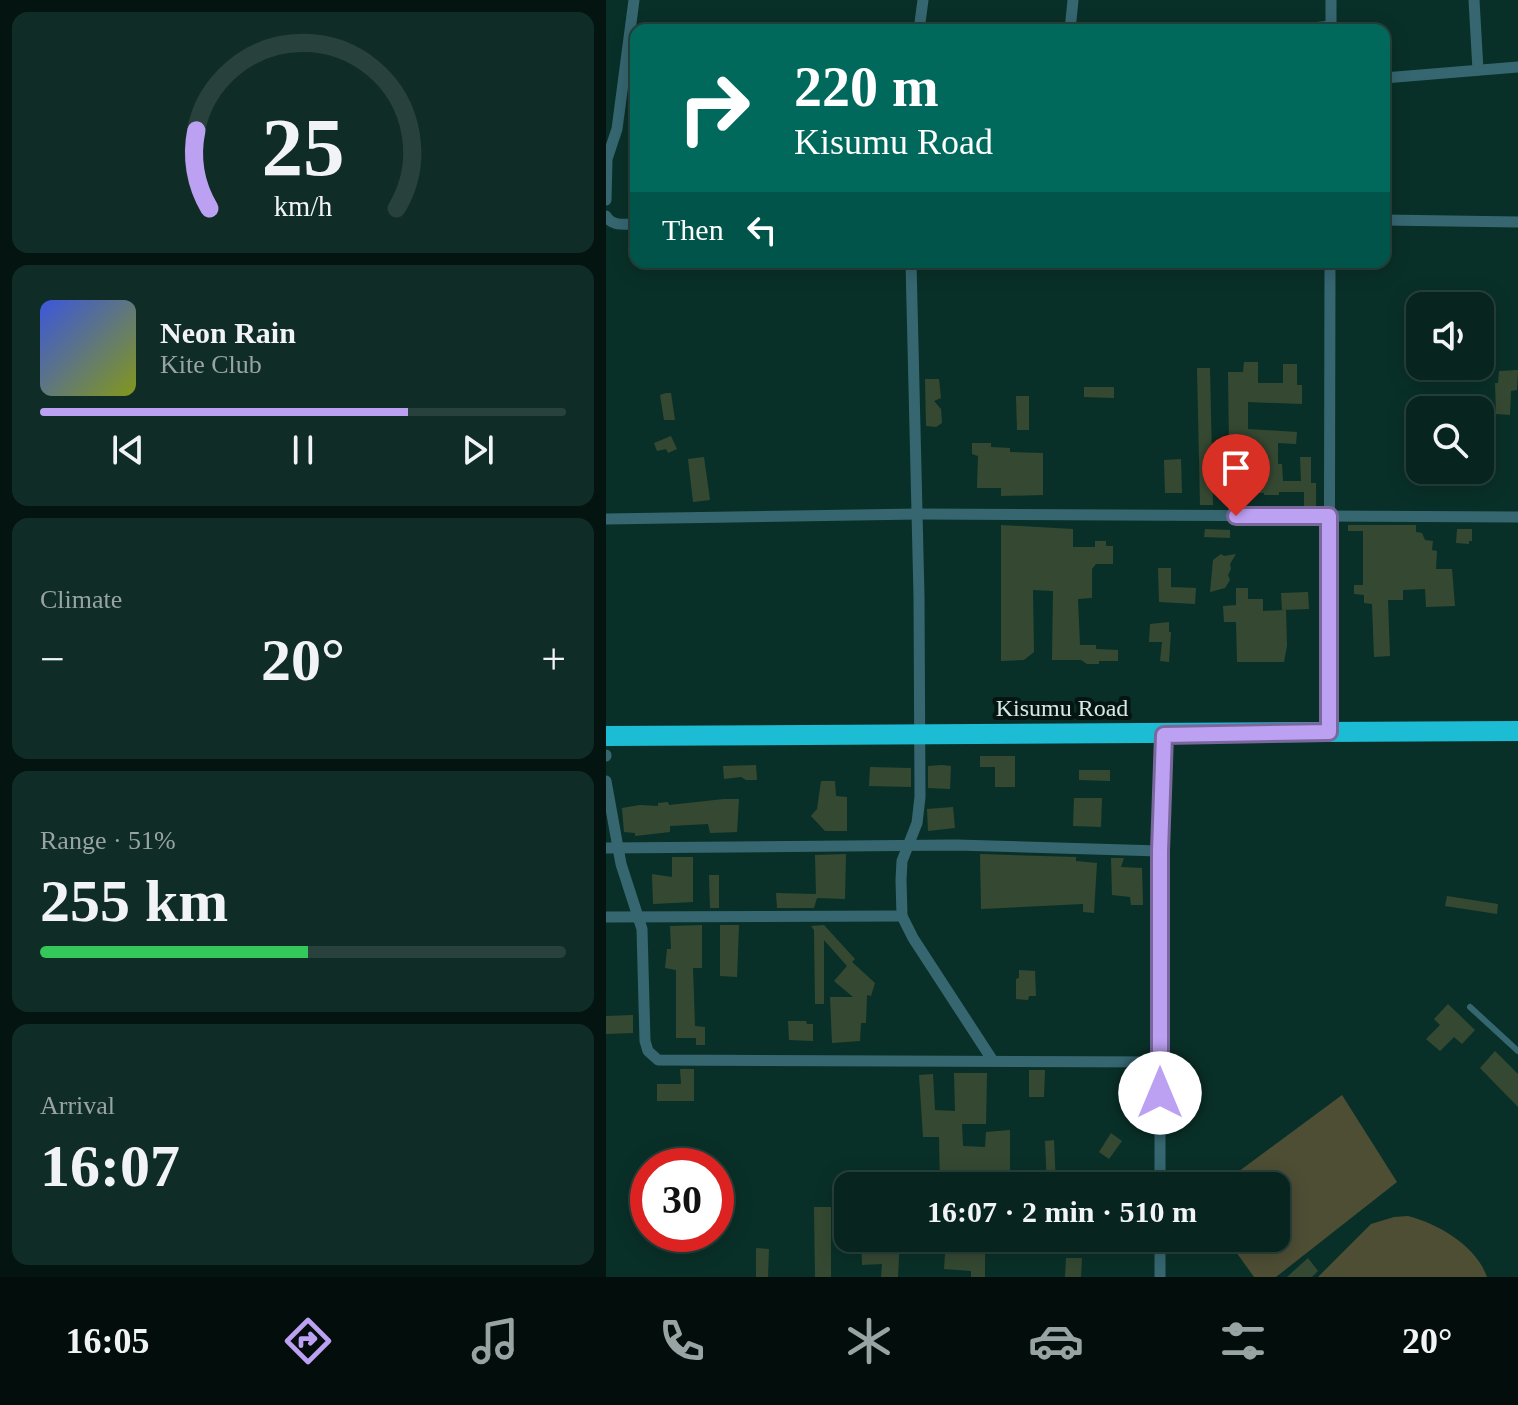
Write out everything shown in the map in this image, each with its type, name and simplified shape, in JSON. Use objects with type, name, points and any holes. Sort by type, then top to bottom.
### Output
[{"type":"highway","name":"Kisumu Road","points":[[606,736],[1518,731]]},
{"type":"street","points":[[631,24],[634,0]]},
{"type":"street","points":[[920,24],[923,0]]},
{"type":"street","points":[[1071,24],[1073,0]]},
{"type":"street","points":[[1331,0],[1331,24]]},
{"type":"street","points":[[1474,0],[1478,70]]},
{"type":"street","points":[[606,200],[607,159],[617,129],[630,30]]},
{"type":"street","points":[[1390,77],[1518,67]]},
{"type":"street","points":[[606,216],[610,222],[630,224]]},
{"type":"street","points":[[1390,220],[1518,222]]},
{"type":"street","points":[[911,268],[918,514],[920,797],[917,823],[901,871],[902,916],[993,1061]]},
{"type":"street","points":[[1329,732],[1330,268]]},
{"type":"street","points":[[606,519],[918,514],[1518,517]]},
{"type":"street","points":[[1160,1172],[1160,851],[1164,735]]},
{"type":"street","points":[[606,781],[612,848],[639,916],[644,942],[645,1041],[648,1051],[658,1060],[1159,1062]]},
{"type":"street","points":[[612,848],[1039,846],[1160,851]]},
{"type":"street","points":[[606,917],[902,916]]},
{"type":"street","points":[[1160,1252],[1160,1277]]},
{"type":"lane","points":[[1470,1007],[1518,1051]]},
{"type":"green space","points":[[1342,1095],[1397,1182],[1276,1277],[1254,1277],[1236,1252],[1290,1252],[1290,1172],[1238,1172]]},
{"type":"green space","points":[[1408,1216],[1455,1238],[1474,1256],[1487,1277],[1318,1277],[1371,1224]]},
{"type":"building","points":[[1244,362],[1258,362],[1258,383],[1283,383],[1283,364],[1297,364],[1297,385],[1302,385],[1302,404],[1248,402],[1248,429],[1297,432],[1296,444],[1278,443],[1278,464],[1282,464],[1283,481],[1301,481],[1300,457],[1311,457],[1311,483],[1316,483],[1316,508],[1304,507],[1304,492],[1264,495],[1232,492],[1231,505],[1223,504],[1229,446],[1228,372],[1243,372]]},
{"type":"building","points":[[1197,368],[1210,368],[1213,505],[1200,505]]},
{"type":"building","points":[[1518,370],[1517,390],[1511,391],[1510,415],[1496,414],[1495,383],[1498,383],[1499,371]]},
{"type":"building","points":[[925,379],[939,379],[941,398],[934,401],[941,409],[942,423],[936,427],[926,426]]},
{"type":"building","points":[[1084,387],[1114,387],[1114,398],[1084,397]]},
{"type":"building","points":[[671,393],[675,420],[664,420],[660,395]]},
{"type":"building","points":[[1016,396],[1029,396],[1029,430],[1017,430]]},
{"type":"building","points":[[671,436],[677,449],[668,453],[666,449],[657,451],[654,443]]},
{"type":"building","points":[[972,443],[991,443],[991,447],[1010,448],[1010,452],[1043,453],[1043,495],[1001,496],[1001,488],[977,488],[978,456],[972,454]]},
{"type":"building","points":[[704,457],[710,500],[693,502],[688,459]]},
{"type":"building","points":[[1181,459],[1182,493],[1165,493],[1164,460]]},
{"type":"building","points":[[1001,525],[1073,529],[1073,547],[1095,547],[1095,541],[1106,541],[1106,546],[1113,546],[1113,564],[1096,564],[1092,569],[1092,598],[1078,599],[1080,645],[1118,650],[1118,661],[1087,664],[1081,660],[1052,660],[1053,591],[1033,590],[1034,652],[1024,660],[1001,661]]},
{"type":"building","points":[[1348,525],[1416,525],[1416,532],[1422,533],[1425,540],[1433,541],[1432,550],[1437,551],[1436,569],[1452,569],[1455,606],[1426,607],[1425,589],[1403,590],[1403,600],[1388,600],[1390,656],[1374,657],[1372,604],[1364,603],[1364,595],[1354,594],[1354,585],[1363,585],[1363,531],[1348,531]]},
{"type":"building","points":[[1205,529],[1230,530],[1230,538],[1204,537]]},
{"type":"building","points":[[1457,529],[1472,529],[1469,544],[1456,543]]},
{"type":"building","points":[[1221,554],[1236,554],[1230,564],[1230,580],[1225,588],[1210,592],[1213,560]]},
{"type":"building","points":[[1158,568],[1171,568],[1171,587],[1196,588],[1195,604],[1159,602]]},
{"type":"building","points":[[1236,588],[1248,588],[1248,599],[1263,599],[1263,611],[1286,610],[1284,662],[1237,662],[1236,622],[1224,622],[1223,606],[1236,605]]},
{"type":"building","points":[[1308,592],[1309,609],[1282,610],[1281,593]]},
{"type":"building","points":[[1169,622],[1169,662],[1160,661],[1162,642],[1149,642],[1150,624]]},
{"type":"building","points":[[980,756],[1015,756],[1015,787],[995,787],[995,767],[980,767]]},
{"type":"building","points":[[756,765],[757,780],[741,777],[724,779],[723,766]]},
{"type":"building","points":[[928,766],[951,766],[950,789],[928,788]]},
{"type":"building","points":[[870,767],[911,768],[911,787],[869,786]]},
{"type":"building","points":[[1079,770],[1110,770],[1110,781],[1079,780]]},
{"type":"building","points":[[821,781],[835,781],[836,796],[847,797],[847,831],[825,831],[811,816],[817,809]]},
{"type":"building","points":[[1074,798],[1102,798],[1101,827],[1073,826]]},
{"type":"building","points":[[739,799],[737,832],[710,833],[708,824],[670,826],[670,832],[635,836],[635,833],[624,832],[622,808]]},
{"type":"building","points":[[953,807],[955,828],[928,831],[927,809]]},
{"type":"building","points":[[846,854],[845,899],[817,898],[814,908],[777,908],[776,893],[816,894],[815,855]]},
{"type":"building","points":[[980,854],[1076,857],[1076,861],[1097,863],[1094,913],[1083,912],[1083,904],[981,909]]},
{"type":"building","points":[[672,857],[693,857],[693,902],[653,904],[652,874],[672,877]]},
{"type":"building","points":[[1111,858],[1124,858],[1121,867],[1142,868],[1143,905],[1131,905],[1130,897],[1112,895]]},
{"type":"building","points":[[709,875],[719,875],[719,908],[710,908]]},
{"type":"building","points":[[1447,896],[1498,904],[1497,914],[1445,906]]},
{"type":"building","points":[[702,925],[702,968],[693,968],[695,1026],[705,1027],[705,1045],[696,1045],[696,1038],[676,1038],[676,970],[665,968],[667,949],[671,949],[670,926]]},
{"type":"building","points":[[720,925],[739,925],[737,977],[720,976]]},
{"type":"building","points":[[824,925],[855,959],[852,962],[875,983],[871,996],[867,995],[866,1023],[861,1023],[860,1041],[832,1043],[830,997],[853,997],[834,981],[847,966],[824,940],[824,1004],[815,1004],[814,930],[811,926]]},
{"type":"building","points":[[1019,970],[1035,971],[1036,996],[1029,996],[1028,1000],[1016,999]]},
{"type":"building","points":[[1448,1004],[1475,1030],[1462,1044],[1454,1037],[1440,1051],[1426,1039],[1440,1025],[1434,1019]]},
{"type":"building","points":[[633,1015],[633,1033],[606,1034],[606,1016]]},
{"type":"building","points":[[788,1021],[813,1024],[813,1041],[789,1040]]},
{"type":"building","points":[[1495,1051],[1518,1074],[1518,1107],[1480,1068]]},
{"type":"building","points":[[680,1069],[694,1069],[694,1101],[657,1101],[657,1084],[681,1084]]},
{"type":"building","points":[[1029,1070],[1045,1070],[1044,1097],[1029,1097]]},
{"type":"building","points":[[954,1073],[987,1073],[986,1124],[962,1124],[963,1146],[985,1147],[986,1132],[1010,1130],[1010,1172],[940,1172],[939,1137],[923,1137],[919,1075],[933,1074],[935,1110],[955,1111]]},
{"type":"building","points":[[1111,1133],[1122,1141],[1109,1159],[1099,1152]]},
{"type":"building","points":[[1054,1140],[1055,1172],[1046,1172],[1045,1141]]},
{"type":"building","points":[[814,1207],[831,1207],[831,1277],[815,1277]]},
{"type":"building","points":[[756,1248],[769,1249],[768,1277],[756,1277]]},
{"type":"building","points":[[862,1252],[899,1252],[898,1277],[881,1277],[882,1264],[862,1265]]},
{"type":"building","points":[[945,1252],[985,1252],[985,1277],[971,1277],[971,1271],[944,1269]]},
{"type":"building","points":[[1066,1258],[1082,1258],[1081,1277],[1065,1277]]},
{"type":"building","points":[[1308,1258],[1318,1271],[1312,1277],[1287,1277]]},
{"type":"route","points":[[1160,1093],[1160,851],[1164,735],[1329,732],[1329,516],[1236,516]]}]
